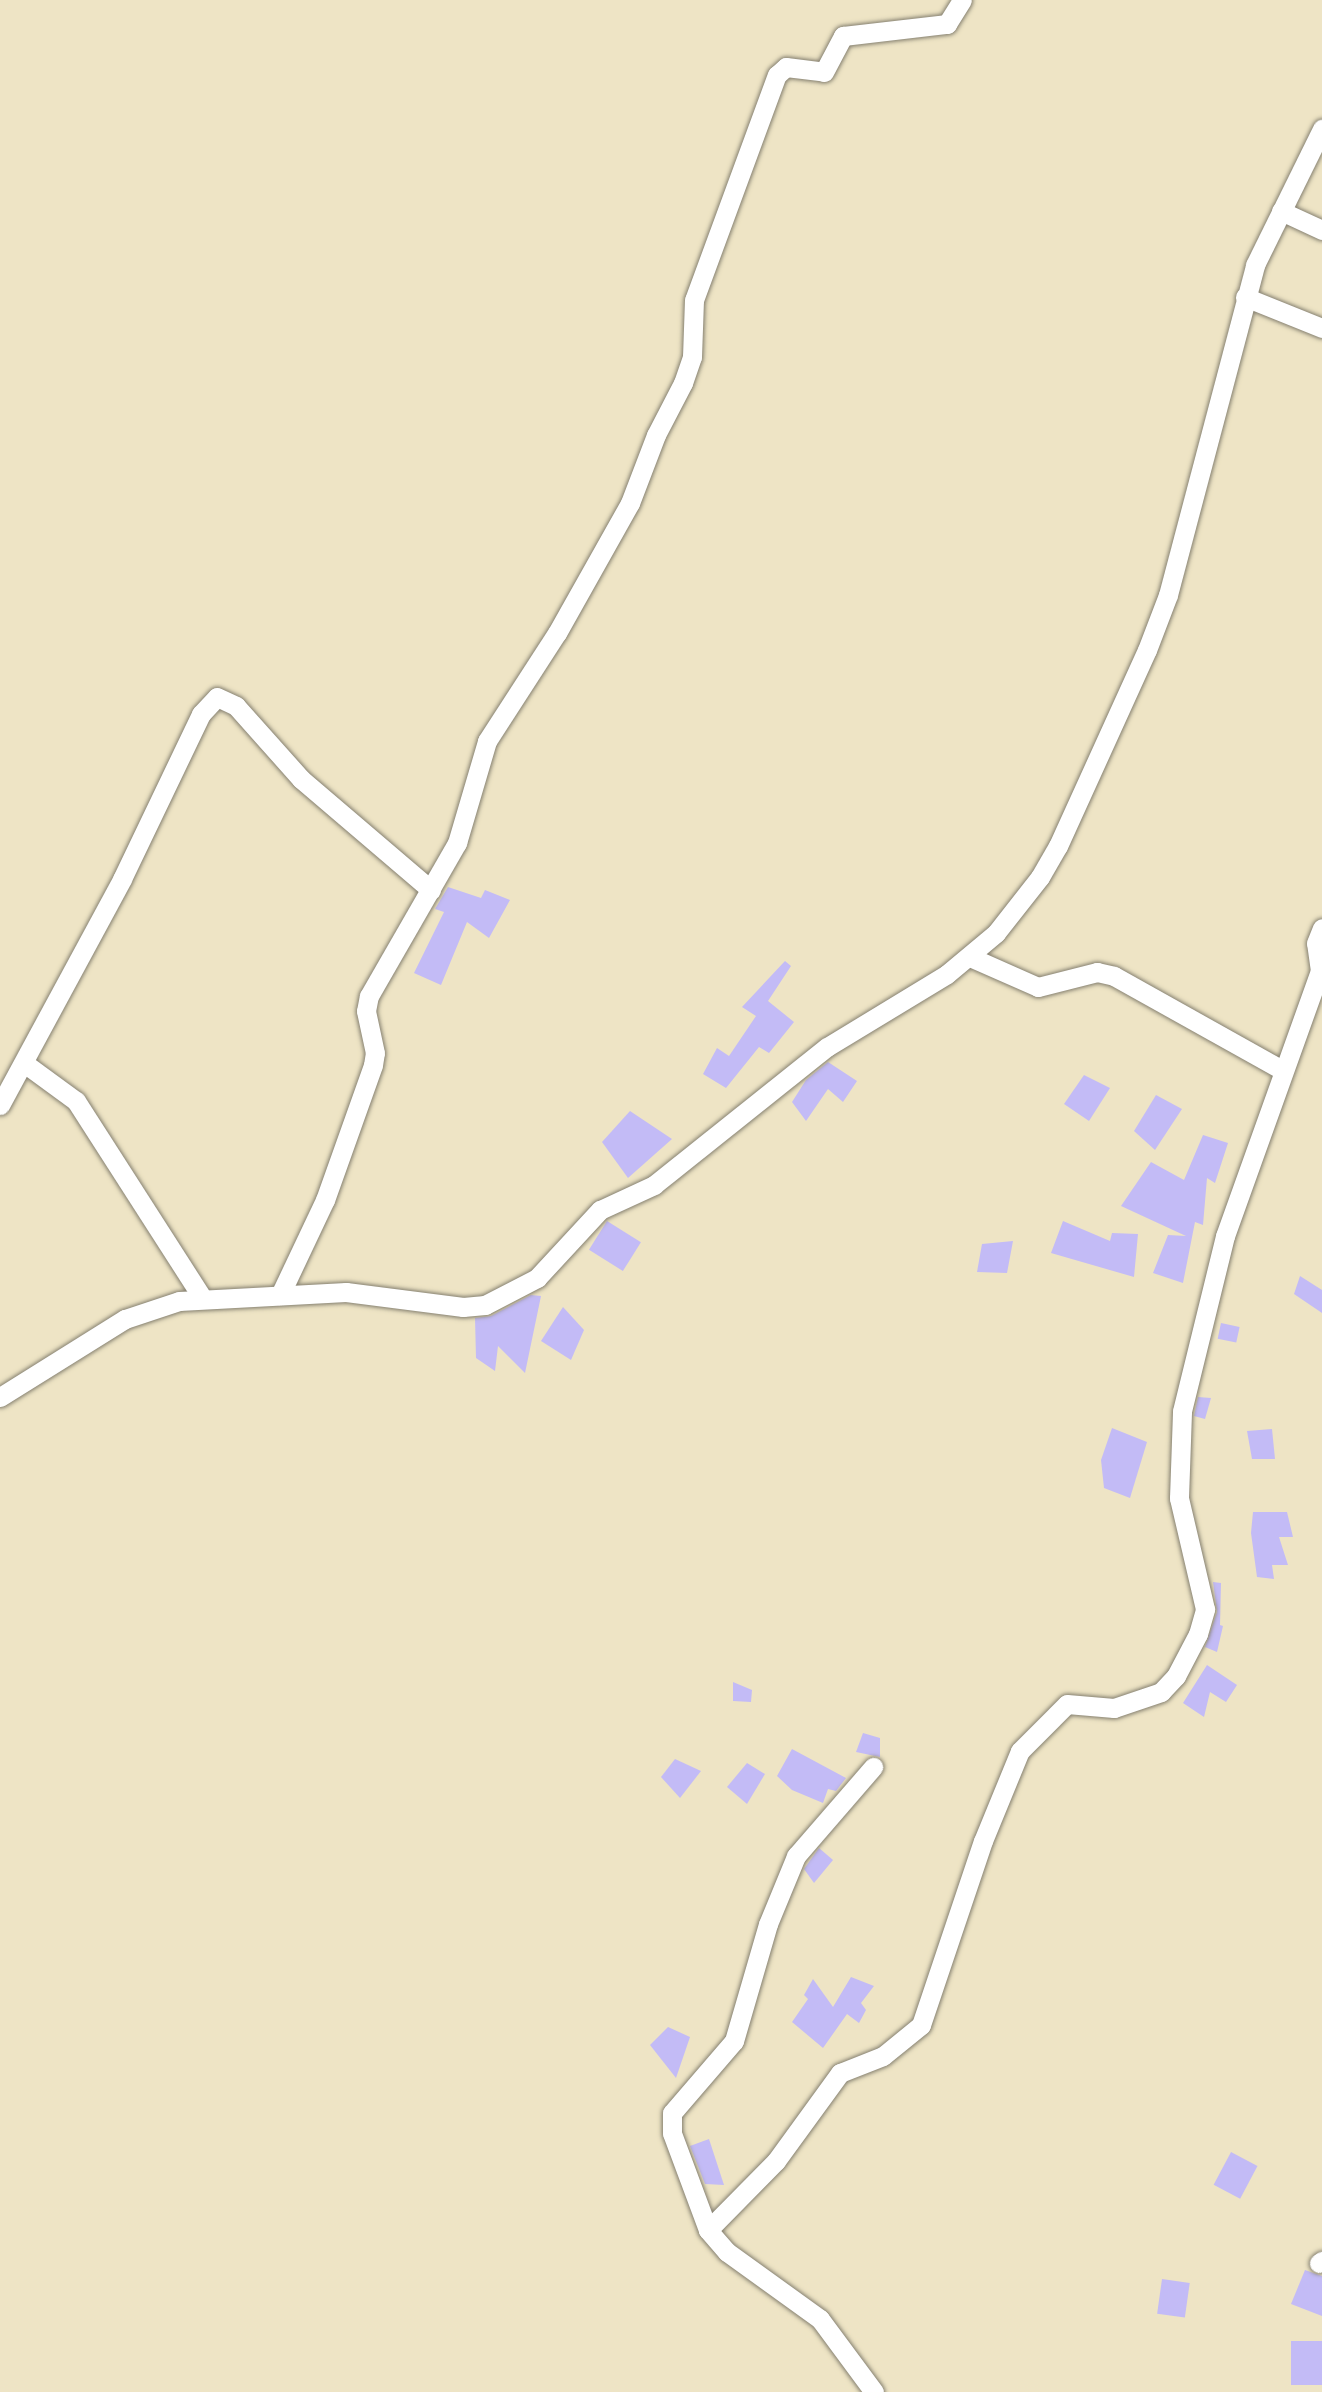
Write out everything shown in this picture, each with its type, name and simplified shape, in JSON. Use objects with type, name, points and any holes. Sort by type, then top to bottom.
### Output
[{"type":"street","points":[[280,1295],[325,1200],[373,1065],[375,1053],[366,1011],[369,996],[461,834],[487,741],[571,610],[630,503],[650,447],[684,383],[692,357],[694,300],[777,75],[786,67],[824,72],[843,36],[947,24],[962,0]]},
{"type":"street","points":[[0,1397],[125,1319],[151,1307],[202,1297],[361,1293],[475,1307],[525,1286],[600,1210],[654,1185],[842,1035],[970,957],[1040,877],[1147,650],[1168,595],[1245,297],[1281,211],[1322,129]]},
{"type":"street","points":[[1281,211],[1322,230]]},
{"type":"street","points":[[1245,297],[1322,328]]},
{"type":"street","points":[[0,1105],[122,879],[201,714],[217,697],[236,706],[301,779],[431,890]]},
{"type":"street","points":[[708,2230],[776,2161],[841,2073],[883,2056],[920,2025],[983,1841],[1020,1751],[1067,1704],[1114,1708],[1161,1692],[1176,1676],[1198,1634],[1205,1609],[1203,1592],[1179,1498],[1182,1411],[1225,1236],[1282,1070],[1320,971],[1316,943],[1322,928]]},
{"type":"street","points":[[970,957],[1038,988],[1097,972],[1114,976],[1282,1070]]},
{"type":"street","points":[[24,1063],[76,1101],[202,1297]]},
{"type":"street","points":[[873,1768],[796,1856],[768,1924],[734,2041],[672,2113],[672,2133],[708,2230],[727,2252],[820,2319],[874,2392]]},
{"type":"building","points":[[448,887],[481,898],[485,890],[510,900],[489,938],[467,922],[441,985],[414,973],[444,912],[435,909]]},
{"type":"building","points":[[785,961],[791,966],[768,1001],[794,1022],[769,1053],[759,1047],[726,1088],[703,1074],[717,1048],[729,1056],[756,1016],[742,1007]]},
{"type":"building","points":[[828,1062],[857,1081],[843,1102],[828,1089],[806,1121],[792,1102],[806,1080]]},
{"type":"building","points":[[1084,1075],[1110,1088],[1089,1121],[1064,1104]]},
{"type":"building","points":[[1156,1095],[1182,1109],[1155,1150],[1134,1131]]},
{"type":"building","points":[[630,1111],[672,1139],[628,1178],[602,1142]]},
{"type":"building","points":[[1203,1135],[1228,1143],[1215,1183],[1207,1178],[1203,1225],[1195,1222],[1183,1283],[1153,1273],[1168,1235],[1186,1236],[1121,1206],[1151,1162],[1184,1180]]},
{"type":"building","points":[[607,1221],[641,1242],[623,1271],[589,1250]]},
{"type":"building","points":[[1063,1221],[1110,1241],[1112,1233],[1138,1234],[1134,1277],[1051,1253]]},
{"type":"building","points":[[1013,1241],[1007,1273],[977,1272],[982,1244]]},
{"type":"building","points":[[1300,1276],[1322,1290],[1322,1313],[1294,1294]]},
{"type":"building","points":[[531,1295],[541,1296],[525,1373],[498,1346],[495,1371],[476,1358],[475,1318],[491,1316]]},
{"type":"building","points":[[563,1307],[584,1330],[571,1360],[541,1341]]},
{"type":"building","points":[[1221,1323],[1240,1327],[1236,1343],[1218,1339]]},
{"type":"building","points":[[1198,1397],[1211,1398],[1205,1419],[1194,1416]]},
{"type":"building","points":[[1112,1428],[1147,1442],[1130,1498],[1104,1488],[1101,1460]]},
{"type":"building","points":[[1272,1429],[1275,1459],[1252,1459],[1247,1431]]},
{"type":"building","points":[[1253,1512],[1287,1512],[1293,1537],[1279,1537],[1288,1565],[1272,1565],[1274,1579],[1257,1577],[1251,1533]]},
{"type":"building","points":[[1213,1582],[1221,1583],[1220,1625],[1223,1626],[1217,1652],[1205,1647],[1217,1612]]},
{"type":"building","points":[[1207,1665],[1237,1685],[1226,1702],[1210,1692],[1204,1717],[1183,1703]]},
{"type":"building","points":[[733,1682],[752,1690],[751,1702],[733,1701]]},
{"type":"building","points":[[863,1733],[880,1738],[880,1757],[856,1752]]},
{"type":"building","points":[[792,1749],[846,1778],[836,1791],[828,1789],[823,1803],[792,1790],[777,1776]]},
{"type":"building","points":[[675,1759],[701,1771],[680,1798],[661,1777]]},
{"type":"building","points":[[747,1763],[765,1774],[747,1804],[727,1787]]},
{"type":"building","points":[[819,1848],[833,1860],[814,1883],[804,1869]]},
{"type":"building","points":[[851,1977],[874,1986],[861,2003],[866,2010],[859,2023],[847,2014],[823,2048],[792,2022],[808,1999],[804,1995],[813,1979],[833,2007]]},
{"type":"building","points":[[668,2027],[690,2037],[676,2078],[650,2045]]},
{"type":"building","points":[[709,2139],[724,2185],[705,2184],[690,2146]]},
{"type":"building","points":[[1231,2152],[1257,2166],[1240,2199],[1214,2185]]},
{"type":"building","points":[[1305,2270],[1322,2276],[1322,2316],[1291,2304]]},
{"type":"building","points":[[1162,2279],[1190,2283],[1185,2318],[1157,2314]]},
{"type":"building","points":[[1291,2341],[1322,2341],[1322,2385],[1291,2385]]}]
